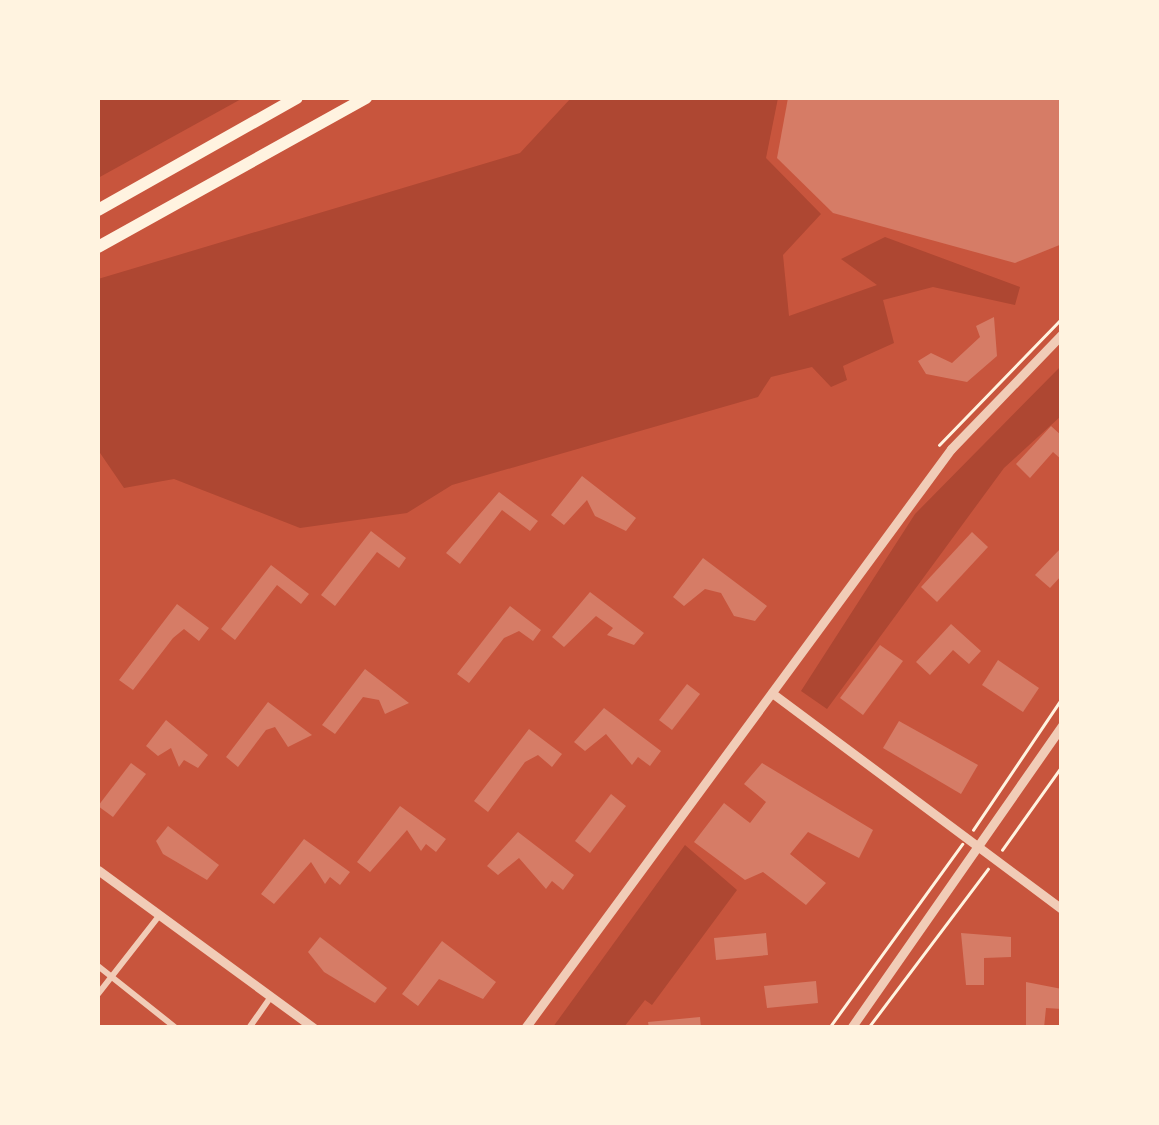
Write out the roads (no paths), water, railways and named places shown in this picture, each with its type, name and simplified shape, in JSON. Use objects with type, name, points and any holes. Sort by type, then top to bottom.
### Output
[{"type":"highway","points":[[98,210],[296,98]]},
{"type":"highway","points":[[98,247],[366,98]]},
{"type":"street","points":[[525,1028],[951,448],[1062,334]]},
{"type":"street","points":[[772,693],[1062,909]]},
{"type":"street","points":[[851,1028],[1062,725]]},
{"type":"street","points":[[98,870],[314,1028]]},
{"type":"street","points":[[98,994],[160,915]]},
{"type":"street","points":[[98,966],[176,1028]]},
{"type":"street","points":[[250,1028],[272,996]]}]
